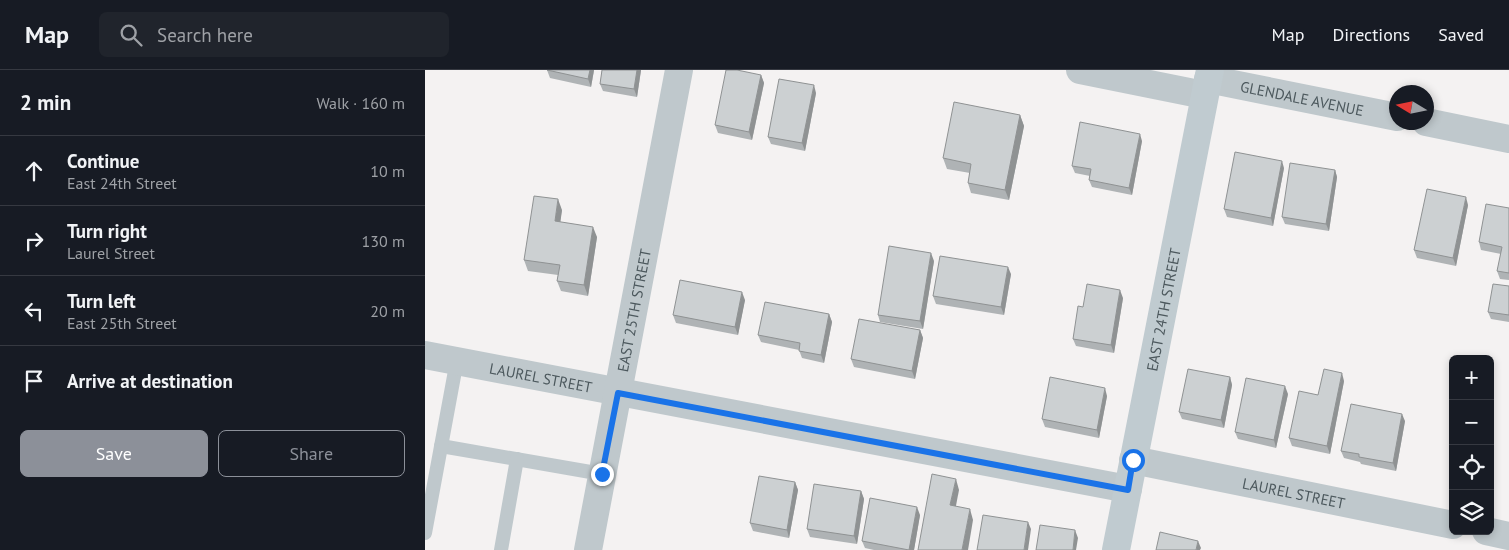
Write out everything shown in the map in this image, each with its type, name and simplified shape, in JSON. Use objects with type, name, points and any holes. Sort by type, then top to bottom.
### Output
[{"type":"main road","name":"EAST 24TH STREET","points":[[1116,550],[1207,81]]},
{"type":"street","name":"EAST 25TH STREET","points":[[588,550],[679,70]]},
{"type":"street","name":"GLENDALE AVENUE","points":[[1080,70],[1207,81],[1389,115]]},
{"type":"street","points":[[1434,124],[1509,139]]},
{"type":"street","name":"LAUREL STREET","points":[[425,355],[1128,490]]},
{"type":"street","name":"LAUREL STREET","points":[[1133,460],[1449,524]]},
{"type":"street","points":[[1494,533],[1509,536]]},
{"type":"lane","points":[[425,533],[457,360]]},
{"type":"lane","points":[[441,446],[602,474]]},
{"type":"lane","points":[[501,550],[517,459]]},
{"type":"building","points":[[547,70],[590,70],[588,79]]},
{"type":"building","points":[[602,70],[637,70],[634,89],[600,84]]},
{"type":"building","points":[[726,70],[737,70],[761,75],[749,132],[715,125]]},
{"type":"building","points":[[779,79],[814,85],[802,143],[768,137]]},
{"type":"building","points":[[954,102],[1020,115],[1005,190],[968,183],[971,164],[943,158]]},
{"type":"building","points":[[1080,122],[1140,134],[1129,188],[1089,180],[1091,169],[1072,166]]},
{"type":"building","points":[[1235,152],[1282,161],[1271,218],[1224,209]]},
{"type":"building","points":[[1290,163],[1335,170],[1326,224],[1282,217]]},
{"type":"building","points":[[1427,189],[1466,197],[1453,258],[1414,250]]},
{"type":"building","points":[[534,196],[558,199],[555,221],[593,227],[584,285],[557,281],[560,265],[524,260]]},
{"type":"building","points":[[1486,204],[1509,208],[1509,273],[1497,271],[1502,247],[1479,242]]},
{"type":"building","points":[[889,246],[931,253],[920,321],[878,315]]},
{"type":"building","points":[[940,256],[1008,267],[1001,307],[933,296]]},
{"type":"building","points":[[680,280],[742,292],[735,327],[673,315]]},
{"type":"building","points":[[1087,284],[1120,290],[1111,345],[1073,339],[1078,306],[1083,307]]},
{"type":"building","points":[[1493,284],[1509,286],[1509,315],[1488,312]]},
{"type":"building","points":[[765,302],[829,314],[821,355],[799,351],[800,343],[758,335]]},
{"type":"building","points":[[859,319],[920,330],[912,371],[851,359]]},
{"type":"building","points":[[1188,369],[1230,377],[1221,420],[1179,412]]},
{"type":"building","points":[[1324,369],[1342,373],[1327,446],[1289,438],[1299,391],[1318,395]]},
{"type":"building","points":[[1050,377],[1105,388],[1097,430],[1042,419]]},
{"type":"building","points":[[1246,378],[1285,386],[1274,440],[1235,432]]},
{"type":"building","points":[[1351,404],[1402,414],[1393,463],[1359,457],[1359,454],[1341,451]]},
{"type":"building","points":[[932,474],[956,479],[950,505],[970,509],[962,550],[918,550]]},
{"type":"building","points":[[759,476],[795,482],[787,530],[750,523]]},
{"type":"building","points":[[814,484],[861,491],[854,536],[807,529]]},
{"type":"building","points":[[870,498],[917,507],[909,550],[862,541]]},
{"type":"building","points":[[983,515],[1028,522],[1024,550],[977,550]]},
{"type":"building","points":[[1040,525],[1075,530],[1073,550],[1036,550]]},
{"type":"building","points":[[1160,532],[1198,541],[1196,550],[1156,550]]},
{"type":"route","points":[[602,474],[618,393],[1128,490],[1133,460]]}]
